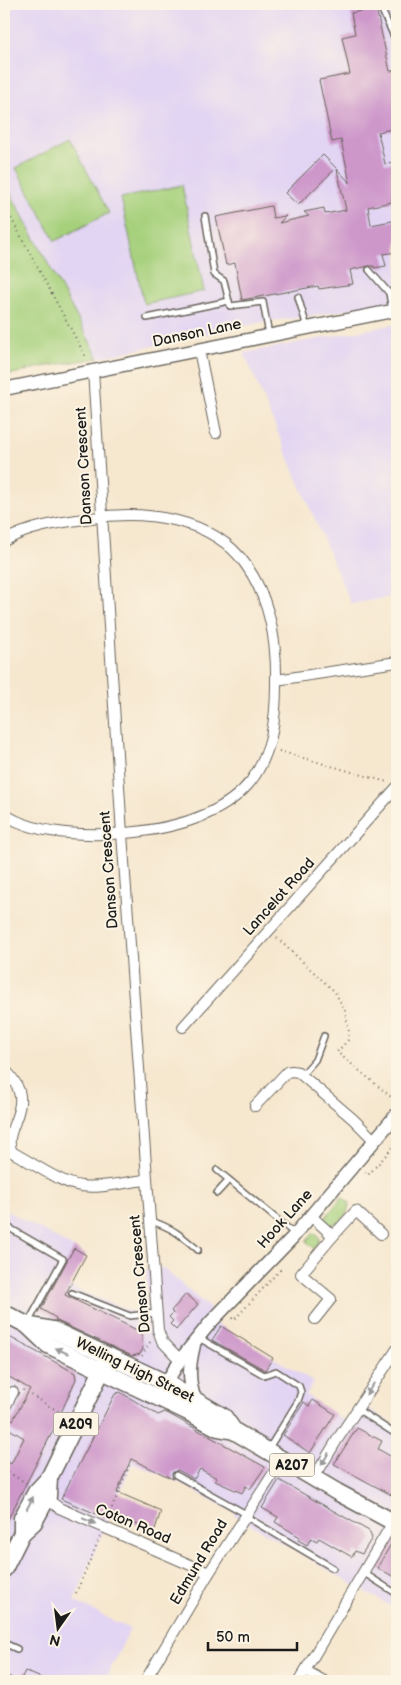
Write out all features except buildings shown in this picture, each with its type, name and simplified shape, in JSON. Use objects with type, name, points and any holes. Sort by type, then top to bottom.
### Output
[{"type":"main road","name":"Welling High Street","points":[[4,1313],[26,1326],[48,1345],[166,1384],[191,1405]]},
{"type":"main road","name":"Welling High Street","points":[[105,1363],[191,1405]]},
{"type":"main road","name":"A209","points":[[4,1569],[22,1533],[34,1522],[46,1498],[50,1478],[105,1363]]},
{"type":"main road","name":"A207","points":[[191,1405],[218,1428],[234,1431],[395,1523]]},
{"type":"main road","name":"A209","points":[[22,1533],[22,1518],[36,1492],[50,1478]]},
{"type":"street","name":"Danson Lane","points":[[4,389],[395,311]]},
{"type":"street","points":[[199,350],[216,433]]},
{"type":"street","name":"Danson Crescent","points":[[93,370],[122,834],[158,1330],[162,1341],[180,1360]]},
{"type":"street","points":[[4,541],[28,531],[64,522],[102,516],[129,515],[158,517],[185,523],[214,535],[233,550],[246,564],[256,583],[273,629],[276,680],[273,729],[268,748],[260,766],[250,782],[220,807],[200,818],[177,825],[122,834],[97,834],[40,828],[20,823],[4,814]]},
{"type":"street","points":[[276,680],[397,662]]},
{"type":"street","name":"Lancelot Road","points":[[183,1027],[394,785]]},
{"type":"street","points":[[4,1069],[13,1077],[19,1094],[19,1102],[6,1138],[7,1146],[12,1152],[68,1182],[80,1186],[146,1180]]},
{"type":"street","points":[[255,1106],[287,1072],[292,1071],[302,1075],[353,1119],[375,1141]]},
{"type":"street","name":"Hook Lane","points":[[166,1384],[180,1360],[196,1340],[295,1234],[397,1114]]},
{"type":"street","points":[[315,1318],[331,1299],[301,1274],[356,1211],[381,1234]]},
{"type":"street","points":[[311,1216],[334,1236]]},
{"type":"street","points":[[191,1405],[192,1389],[189,1372],[196,1340]]},
{"type":"street","points":[[314,1478],[397,1349]]},
{"type":"street","points":[[4,1409],[17,1390]]},
{"type":"street","name":"Edmund Road","points":[[145,1681],[209,1573],[282,1460]]},
{"type":"street","name":"Coton Road","points":[[46,1498],[59,1508],[209,1573]]},
{"type":"street","points":[[300,1681],[395,1523]]},
{"type":"street","points":[[306,1671],[324,1681]]},
{"type":"lane","points":[[379,4],[397,43]]},
{"type":"lane","points":[[205,216],[214,274],[224,281],[230,306],[263,302],[269,335]]},
{"type":"lane","points":[[369,270],[389,293],[395,311]]},
{"type":"lane","points":[[298,297],[307,328]]},
{"type":"lane","points":[[146,318],[229,301]]},
{"type":"lane","points":[[302,1075],[316,1060],[324,1036]]},
{"type":"lane","points":[[217,1170],[295,1234]]},
{"type":"lane","points":[[218,1193],[229,1180]]},
{"type":"lane","points":[[150,1221],[176,1231],[198,1250]]},
{"type":"lane","points":[[6,1226],[63,1259],[26,1326]]},
{"type":"lane","points":[[72,1293],[130,1316],[157,1313]]},
{"type":"lane","points":[[196,1340],[264,1375],[276,1371],[299,1386],[301,1392],[298,1400],[267,1451]]},
{"type":"lane","points":[[357,1409],[397,1436]]},
{"type":"lane","points":[[176,1475],[333,1568]]},
{"type":"lane","points":[[364,1574],[397,1594]]},
{"type":"lane","points":[[4,1643],[17,1649]]},
{"type":"lane","points":[[4,1678],[10,1681]]},
{"type":"path","points":[[4,204],[93,370]]},
{"type":"path","points":[[268,748],[394,785]]},
{"type":"path","points":[[276,936],[335,992],[345,1011],[349,1032],[348,1040],[337,1052],[397,1102]]},
{"type":"path","points":[[355,1164],[368,1175],[397,1143]]},
{"type":"path","points":[[228,1315],[234,1320],[280,1270],[277,1266]]},
{"type":"path","points":[[139,1362],[151,1340]]},
{"type":"path","points":[[17,1390],[66,1416]]},
{"type":"path","points":[[76,1593],[130,1464]]},
{"type":"path","points":[[4,1470],[31,1485]]},
{"type":"shaded area","points":[[4,4],[395,4],[397,9],[397,301],[305,317],[267,321],[98,358],[4,181]]},
{"type":"shaded area","points":[[397,324],[397,596],[351,604],[244,353]]},
{"type":"shaded area","points":[[4,1209],[86,1255],[69,1286],[132,1312],[148,1308],[146,1269],[163,1268],[211,1309],[207,1314],[217,1324],[314,1382],[306,1395],[352,1426],[364,1406],[397,1427],[397,1610],[234,1515],[235,1513],[173,1479],[132,1464],[74,1601],[130,1629],[105,1681],[4,1681]]},
{"type":"green space","points":[[70,139],[109,213],[55,241],[16,168]]},
{"type":"green space","points":[[4,181],[98,358],[41,367],[4,376]]},
{"type":"green space","points":[[182,185],[204,291],[144,304],[121,198]]},
{"type":"green space","points":[[342,1197],[350,1203],[347,1211],[342,1219],[331,1225],[324,1219]]},
{"type":"green space","points":[[314,1233],[319,1237],[319,1242],[314,1249],[306,1241]]}]
